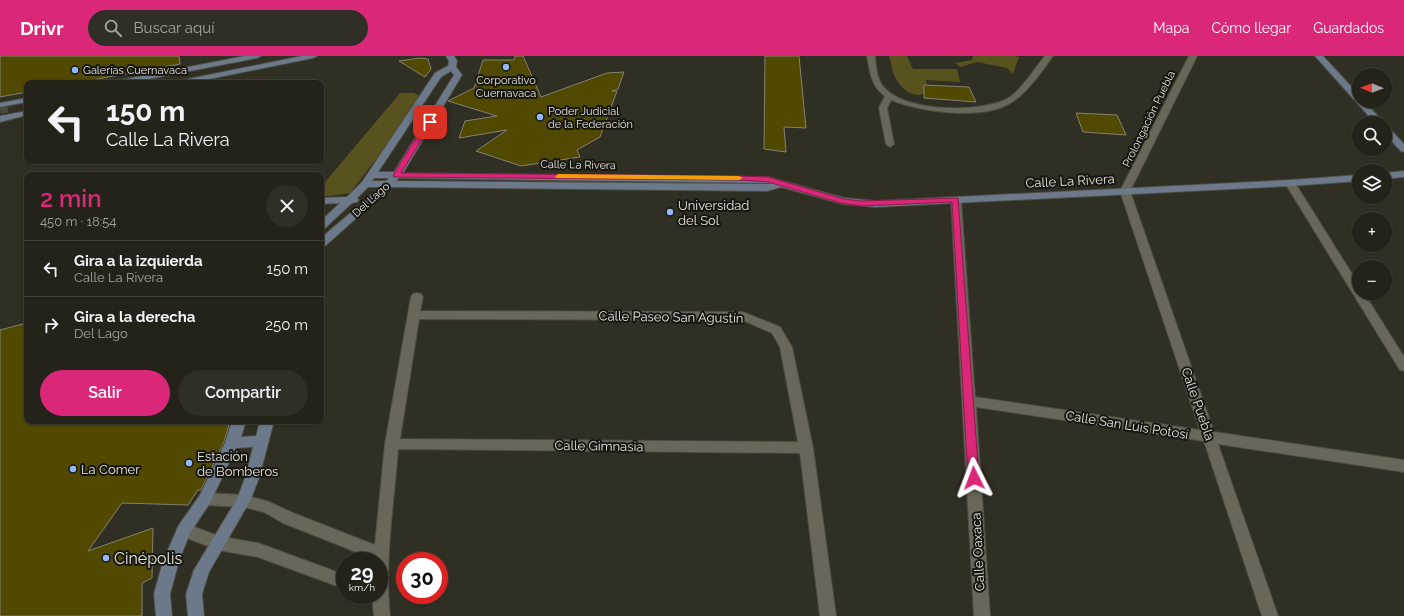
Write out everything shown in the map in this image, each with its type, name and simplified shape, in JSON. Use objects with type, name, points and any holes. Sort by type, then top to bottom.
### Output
[{"type":"street","points":[[132,80],[257,56]]},
{"type":"street","points":[[245,70],[284,56]]},
{"type":"street","points":[[193,80],[313,56]]},
{"type":"street","name":"Del Lago","points":[[324,241],[370,202],[397,175],[455,82],[458,75],[452,68],[453,61],[450,56]]},
{"type":"street","points":[[871,56],[876,84],[889,96],[908,104],[941,111],[969,111],[993,108],[1012,99],[1049,56]]},
{"type":"street","name":"Prolongación Puebla","points":[[1126,191],[1193,56]]},
{"type":"street","points":[[1319,56],[1352,93]]},
{"type":"street","points":[[149,80],[233,61]]},
{"type":"street","name":"Del Lago","points":[[324,223],[365,184],[438,75],[452,68]]},
{"type":"street","points":[[889,96],[883,108],[890,144]]},
{"type":"street","points":[[0,105],[24,101]]},
{"type":"street","points":[[9,108],[24,105]]},
{"type":"street","points":[[1366,108],[1373,116]]},
{"type":"street","points":[[0,119],[24,114]]},
{"type":"street","points":[[1392,136],[1404,149]]},
{"type":"street","points":[[1392,175],[1404,174]]},
{"type":"street","name":"Calle La Rivera","points":[[371,175],[741,183],[767,188],[784,185],[843,201],[861,203],[956,200],[1352,179]]},
{"type":"street","name":"Calle La Rivera","points":[[365,184],[741,183]]},
{"type":"street","points":[[1290,183],[1404,367]]},
{"type":"street","name":"Calle Puebla","points":[[1126,191],[1270,616]]},
{"type":"street","points":[[324,201],[350,200],[370,202]]},
{"type":"street","name":"Calle Oaxaca","points":[[956,200],[982,616]]},
{"type":"street","points":[[382,552],[392,444],[417,297]]},
{"type":"street","name":"Calle Paseo San Agustín","points":[[414,315],[743,316],[776,330],[786,347],[806,448],[828,616]]},
{"type":"street","name":"Calle San Luis Potosí","points":[[969,401],[1404,466]]},
{"type":"street","points":[[164,616],[162,594],[171,561],[184,530],[205,499],[232,443],[238,424]]},
{"type":"street","points":[[196,616],[194,594],[202,570],[243,501],[252,478],[266,424]]},
{"type":"street","points":[[232,443],[262,441]]},
{"type":"street","name":"Calle Gimnasia","points":[[392,444],[806,448]]},
{"type":"street","points":[[205,499],[223,498],[267,507],[288,518],[374,552]]},
{"type":"street","points":[[184,530],[218,543],[258,550],[336,579]]},
{"type":"street","points":[[380,604],[382,616]]},
{"type":"shaded area","points":[[889,56],[907,56],[913,69],[957,69],[960,82],[926,80],[928,91],[920,95],[915,95],[906,90],[898,82],[893,73]]},
{"type":"shaded area","points":[[973,56],[1019,57],[1013,74],[1007,68],[977,62],[960,67],[955,63],[972,60]]},
{"type":"shaded area","points":[[400,93],[414,93],[423,98],[350,193],[324,197],[324,183]]},
{"type":"building","name":"Galerías Cuernavaca","points":[[0,56],[179,56],[180,64],[92,80],[24,80],[24,93],[0,97]]},
{"type":"building","points":[[515,56],[523,56],[541,97],[607,73],[624,72],[618,89],[612,91],[617,91],[600,137],[577,150],[580,157],[521,166],[476,151],[507,130],[459,138],[465,121],[497,116],[448,101],[474,88],[483,60],[514,60]]},
{"type":"building","points":[[765,56],[799,56],[806,128],[784,127],[786,152],[764,149]]},
{"type":"building","points":[[420,58],[428,59],[431,69],[425,77],[399,61]]},
{"type":"building","points":[[924,85],[969,87],[976,102],[924,98]]},
{"type":"building","points":[[1076,113],[1117,115],[1126,135],[1083,132]]},
{"type":"building","points":[[24,324],[24,424],[229,424],[224,442],[201,490],[198,490],[188,505],[122,503],[88,551],[153,528],[152,578],[142,583],[142,616],[0,616],[0,330]]},
{"type":"tunnel","points":[[0,110],[9,108]]},
{"type":"slow traffic","points":[[558,177],[739,178]]},
{"type":"place","name":"Corporativo Cuernavaca","points":[[506,67]]},
{"type":"place","name":"Galerías Cuernavaca","points":[[75,70]]},
{"type":"place","name":"Poder Judicial de la Federación","points":[[540,117]]},
{"type":"place","name":"Universidad del Sol","points":[[670,212]]},
{"type":"place","name":"Estación de Bomberos","points":[[189,463]]},
{"type":"place","name":"La Comer","points":[[73,469]]},
{"type":"place","name":"Cinépolis","points":[[106,558]]},
{"type":"route","points":[[430,122],[397,175],[741,178],[768,180],[843,201],[861,203],[876,204],[956,200],[974,478]]}]
